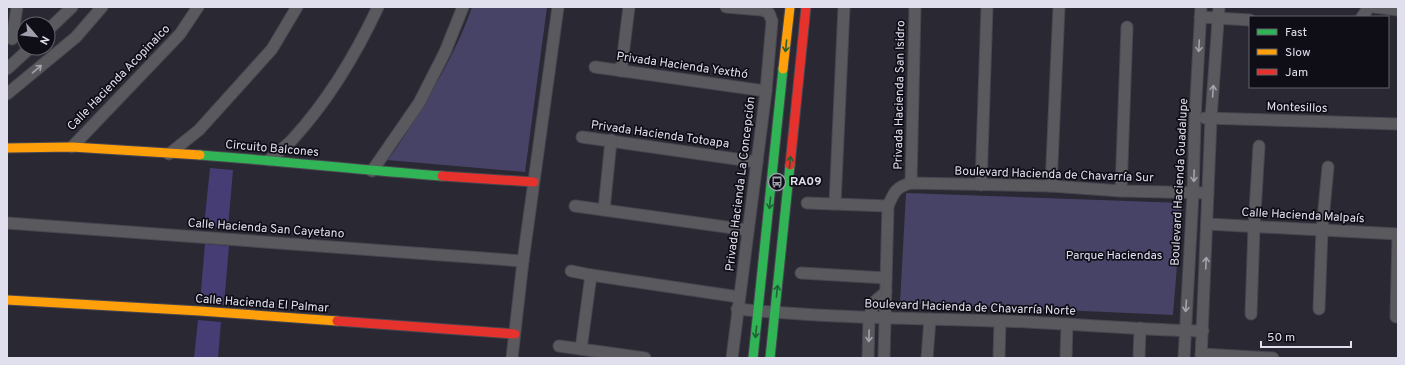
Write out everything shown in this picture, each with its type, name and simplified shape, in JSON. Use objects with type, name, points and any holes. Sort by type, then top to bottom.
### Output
[{"type":"street","points":[[12,39],[17,7]]},
{"type":"street","points":[[56,22],[72,7]]},
{"type":"street","points":[[7,94],[76,37],[102,7]]},
{"type":"street","name":"Calle Hacienda Acopinalco","points":[[72,147],[180,34],[198,7]]},
{"type":"street","points":[[169,154],[199,130],[272,49],[297,7]]},
{"type":"street","points":[[269,160],[291,141],[309,120],[340,76],[366,33],[378,7]]},
{"type":"street","points":[[372,171],[419,103],[445,52],[464,7]]},
{"type":"street","points":[[512,358],[523,261],[558,7]]},
{"type":"street","points":[[621,71],[629,7]]},
{"type":"street","name":"Privada Hacienda La Concepción","points":[[726,7],[762,10],[769,13],[772,21],[766,91],[737,309],[732,358]]},
{"type":"street","points":[[753,358],[790,7]]},
{"type":"street","points":[[770,358],[806,7]]},
{"type":"street","points":[[835,204],[844,7]]},
{"type":"street","name":"Privada Hacienda San Isidro","points":[[911,183],[915,7]]},
{"type":"street","points":[[981,185],[987,7]]},
{"type":"street","points":[[1051,186],[1058,7]]},
{"type":"street","points":[[1363,16],[1369,7]]},
{"type":"street","points":[[1374,7],[1398,10]]},
{"type":"street","points":[[1201,12],[1218,13],[1249,20]]},
{"type":"street","name":"Boulevard Hacienda Guadalupe","points":[[1184,358],[1201,12]]},
{"type":"street","points":[[1218,13],[1211,118],[1208,224],[1201,356],[1273,358]]},
{"type":"street","points":[[1121,192],[1127,27]]},
{"type":"street","points":[[7,69],[21,56]]},
{"type":"street","name":"Privada Hacienda Yexthó","points":[[595,67],[766,91]]},
{"type":"street","name":"Montesillos","points":[[1196,118],[1398,124]]},
{"type":"street","name":"Privada Hacienda Totoapa","points":[[582,137],[757,162]]},
{"type":"street","points":[[604,210],[611,140]]},
{"type":"street","points":[[1251,314],[1259,146]]},
{"type":"street","name":"Circuito Balcones","points":[[7,148],[72,147],[269,160],[372,171],[534,182]]},
{"type":"street","points":[[1319,309],[1322,230],[1328,167]]},
{"type":"street","name":"Boulevard Hacienda de Chavarría Sur","points":[[888,206],[893,194],[900,186],[911,183],[1051,186],[1121,192],[1208,194]]},
{"type":"street","points":[[806,203],[888,206],[884,358]]},
{"type":"street","points":[[575,206],[748,230]]},
{"type":"street","name":"Calle Hacienda San Cayetano","points":[[7,223],[523,261]]},
{"type":"street","name":"Calle Hacienda Malpaís","points":[[1208,224],[1254,228],[1322,230],[1398,235]]},
{"type":"street","points":[[1396,317],[1398,235]]},
{"type":"street","points":[[571,271],[739,297]]},
{"type":"street","points":[[801,273],[886,278]]},
{"type":"street","points":[[581,349],[591,275]]},
{"type":"street","points":[[868,358],[870,318],[874,302],[886,292]]},
{"type":"street","name":"Calle Hacienda El Palmar","points":[[7,300],[200,311],[515,334]]},
{"type":"street","name":"Boulevard Hacienda de Chavarría Norte","points":[[737,309],[774,313],[870,318],[1000,320],[1202,331]]},
{"type":"street","points":[[927,358],[930,319]]},
{"type":"street","points":[[999,358],[1000,320]]},
{"type":"street","points":[[1066,358],[1067,324]]},
{"type":"street","points":[[1139,358],[1140,328]]},
{"type":"street","points":[[559,346],[645,358]]},
{"type":"green space","points":[[472,7],[547,7],[525,172],[387,160],[403,138],[441,75],[455,49]]},
{"type":"green space","name":"Parque Haciendas","points":[[906,193],[1182,203],[1173,315],[900,303]]},
{"type":"shaded area","points":[[210,168],[233,170],[228,228],[204,226]]},
{"type":"shaded area","points":[[205,244],[229,246],[224,305],[200,302]]},
{"type":"shaded area","points":[[198,320],[221,322],[218,358],[194,358]]},
{"type":"traffic: fast","points":[[753,358],[783,69]]},
{"type":"traffic: fast","points":[[200,155],[442,176]]},
{"type":"traffic: fast","points":[[770,358],[790,165]]},
{"type":"traffic: slow","points":[[783,69],[790,7]]},
{"type":"traffic: slow","points":[[7,148],[72,147],[200,155]]},
{"type":"traffic: slow","points":[[7,300],[200,311],[337,321]]},
{"type":"traffic: jam","points":[[790,165],[806,7]]},
{"type":"traffic: jam","points":[[442,176],[534,182]]},
{"type":"traffic: jam","points":[[337,321],[515,334]]},
{"type":"place","name":"RA09","points":[[777,182]]}]
